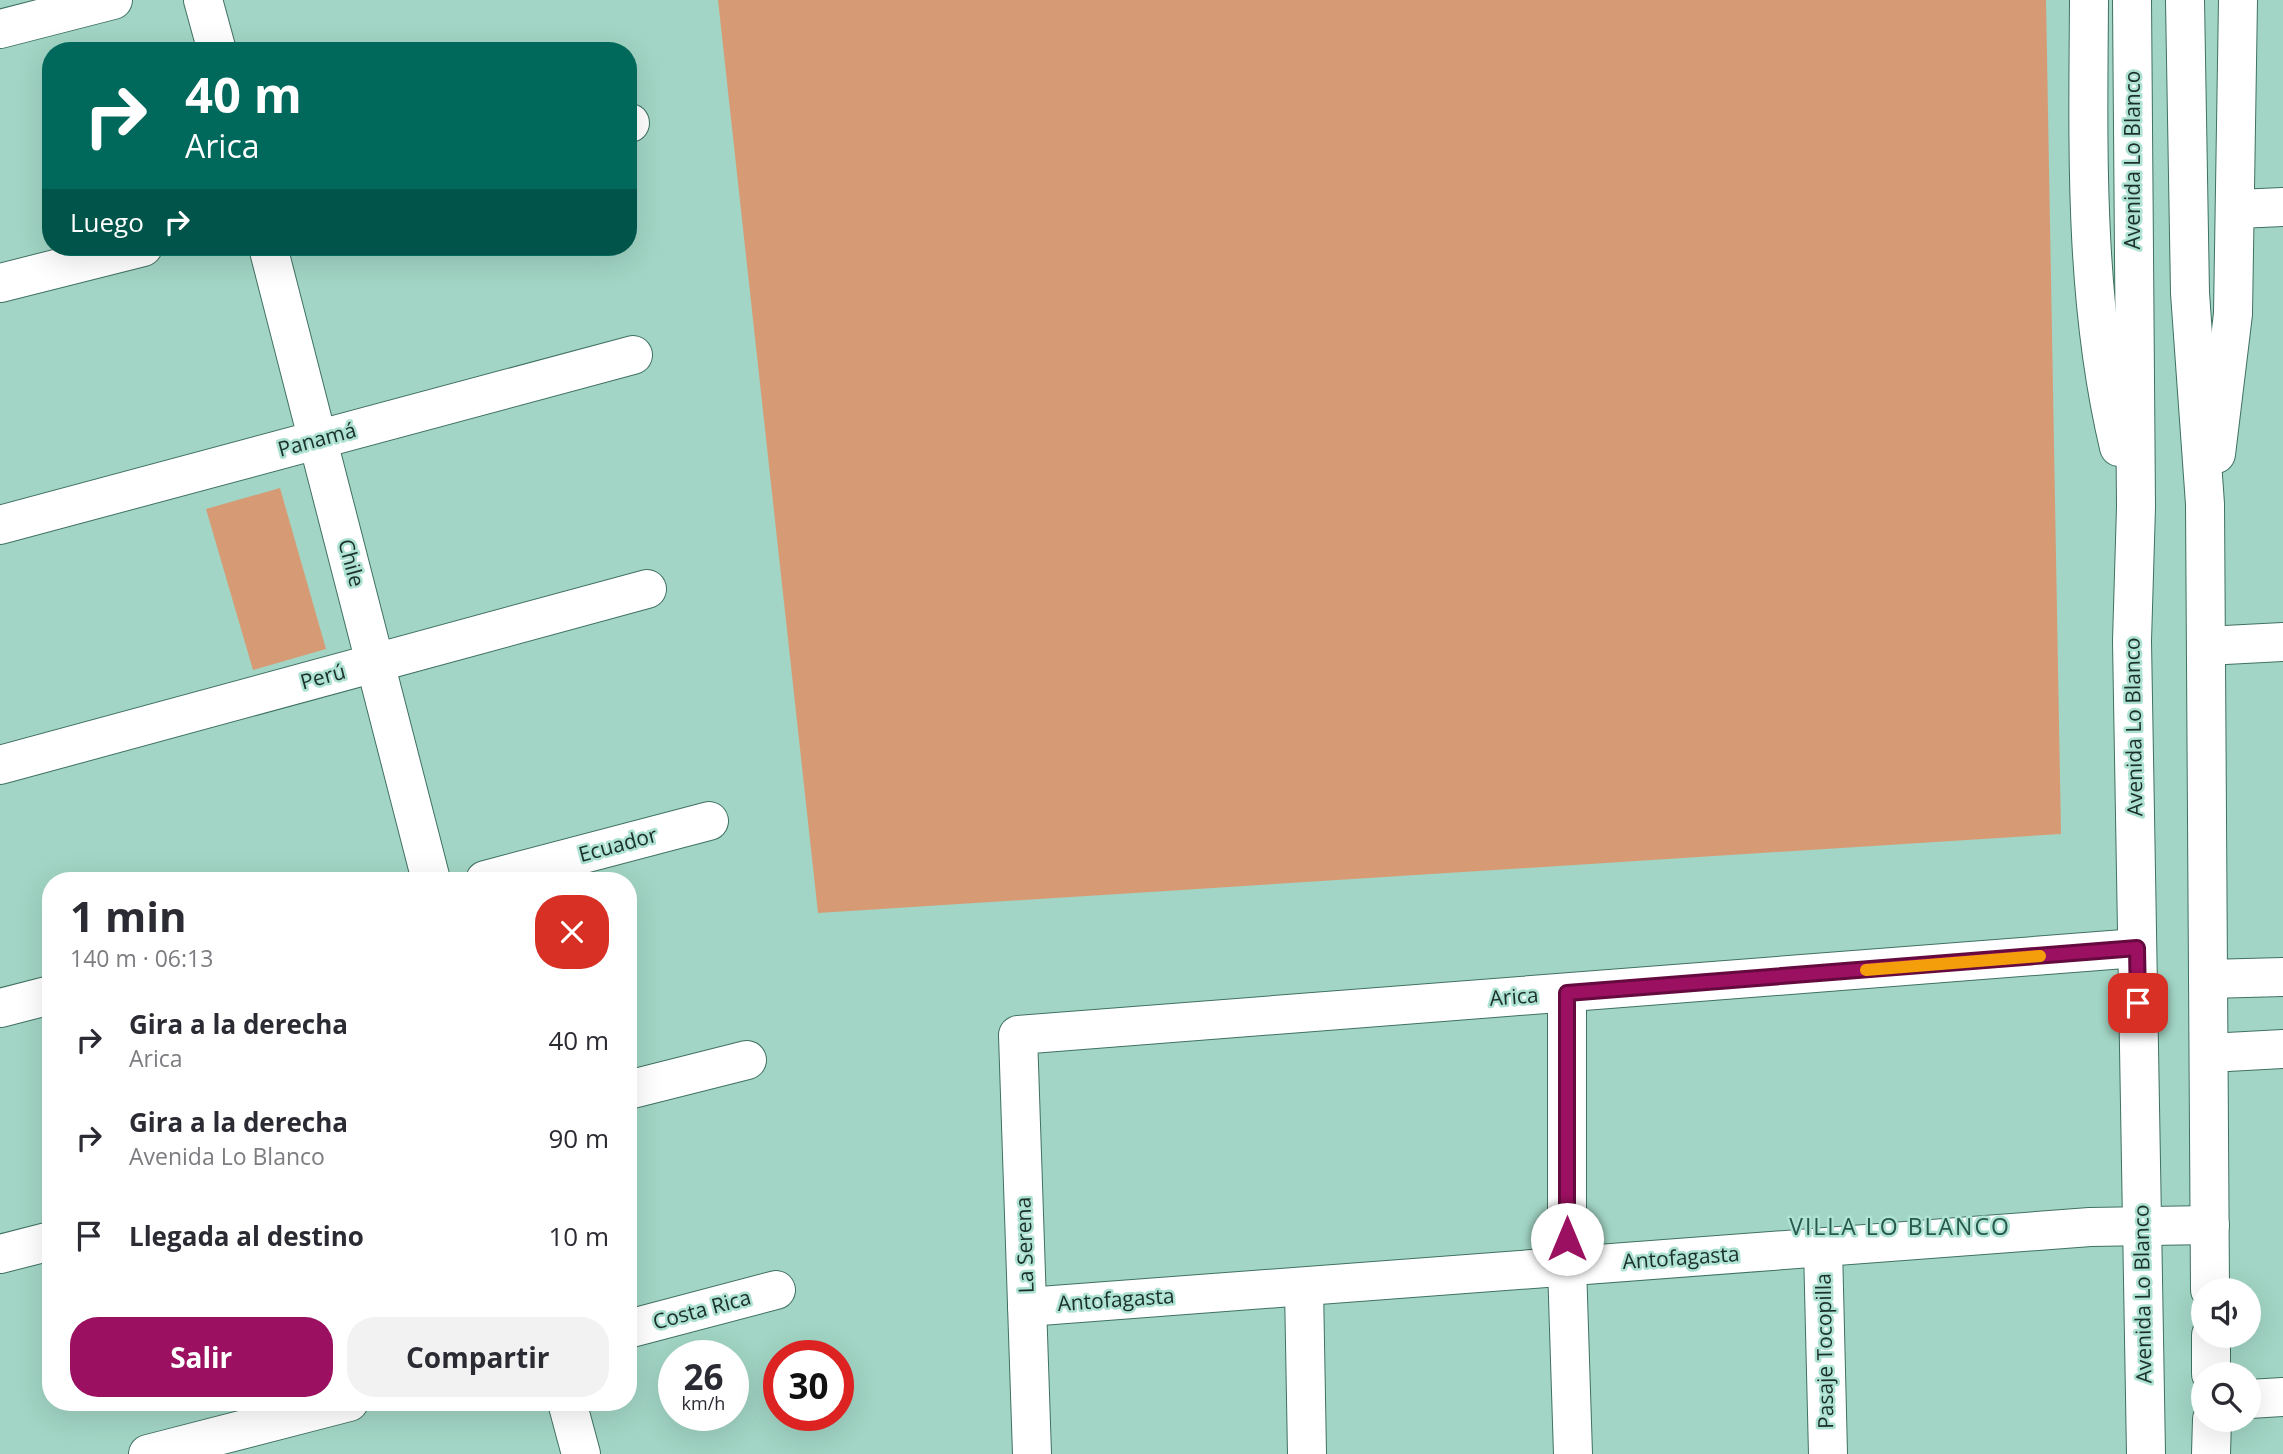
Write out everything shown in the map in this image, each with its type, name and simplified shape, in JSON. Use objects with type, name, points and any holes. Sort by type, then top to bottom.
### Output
[{"type":"street","points":[[0,29],[113,0]]},
{"type":"street","points":[[203,0],[214,42]]},
{"type":"street","points":[[2089,0],[2088,206],[2095,301],[2110,410],[2136,507]]},
{"type":"street","name":"Avenida Lo Blanco","points":[[2132,0],[2136,507],[2132,641],[2146,1454]]},
{"type":"street","points":[[2185,0],[2190,293],[2205,504],[2210,1278]]},
{"type":"street","points":[[2205,504],[2227,383],[2238,209],[2238,0]]},
{"type":"street","points":[[2238,209],[2283,207]]},
{"type":"street","points":[[0,283],[107,256]]},
{"type":"street","name":"Chile","points":[[270,256],[429,872]]},
{"type":"street","name":"Panamá","points":[[0,524],[634,355]]},
{"type":"street","name":"Perú","points":[[0,765],[647,589]]},
{"type":"street","points":[[2206,646],[2283,642]]},
{"type":"street","name":"Ecuador","points":[[515,872],[709,821]]},
{"type":"street","name":"Arica","points":[[1018,1035],[2137,948]]},
{"type":"street","points":[[2208,979],[2283,977]]},
{"type":"street","points":[[1567,993],[1567,1266],[1573,1454]]},
{"type":"street","points":[[0,1008],[42,997]]},
{"type":"street","name":"La Serena","points":[[1018,1035],[1032,1454]]},
{"type":"street","points":[[2209,1052],[2283,1049]]},
{"type":"street","points":[[637,1088],[747,1060]]},
{"type":"street","name":"Antofagasta","points":[[1027,1307],[2142,1225],[2210,1225]]},
{"type":"street","points":[[0,1254],[42,1243]]},
{"type":"street","name":"Pasaje Tocopilla","points":[[1823,1248],[1828,1454]]},
{"type":"street","points":[[1304,1287],[1307,1454]]},
{"type":"street","name":"Costa Rica","points":[[637,1327],[776,1290]]},
{"type":"street","points":[[2261,1399],[2283,1398]]},
{"type":"street","points":[[148,1454],[314,1411]]},
{"type":"street","points":[[569,1411],[581,1454]]},
{"type":"street","points":[[2211,1432],[2211,1454]]},
{"type":"shaded area","points":[[718,0],[2046,0],[2061,834],[818,913]]},
{"type":"shaded area","points":[[280,488],[326,649],[253,670],[206,509]]},
{"type":"slow traffic","points":[[1866,970],[2040,956]]},
{"type":"district","name":"VILLA LO BLANCO","points":[[1900,1227]]},
{"type":"route","points":[[1567,1239],[1567,993],[2137,948],[2138,1003]]}]
